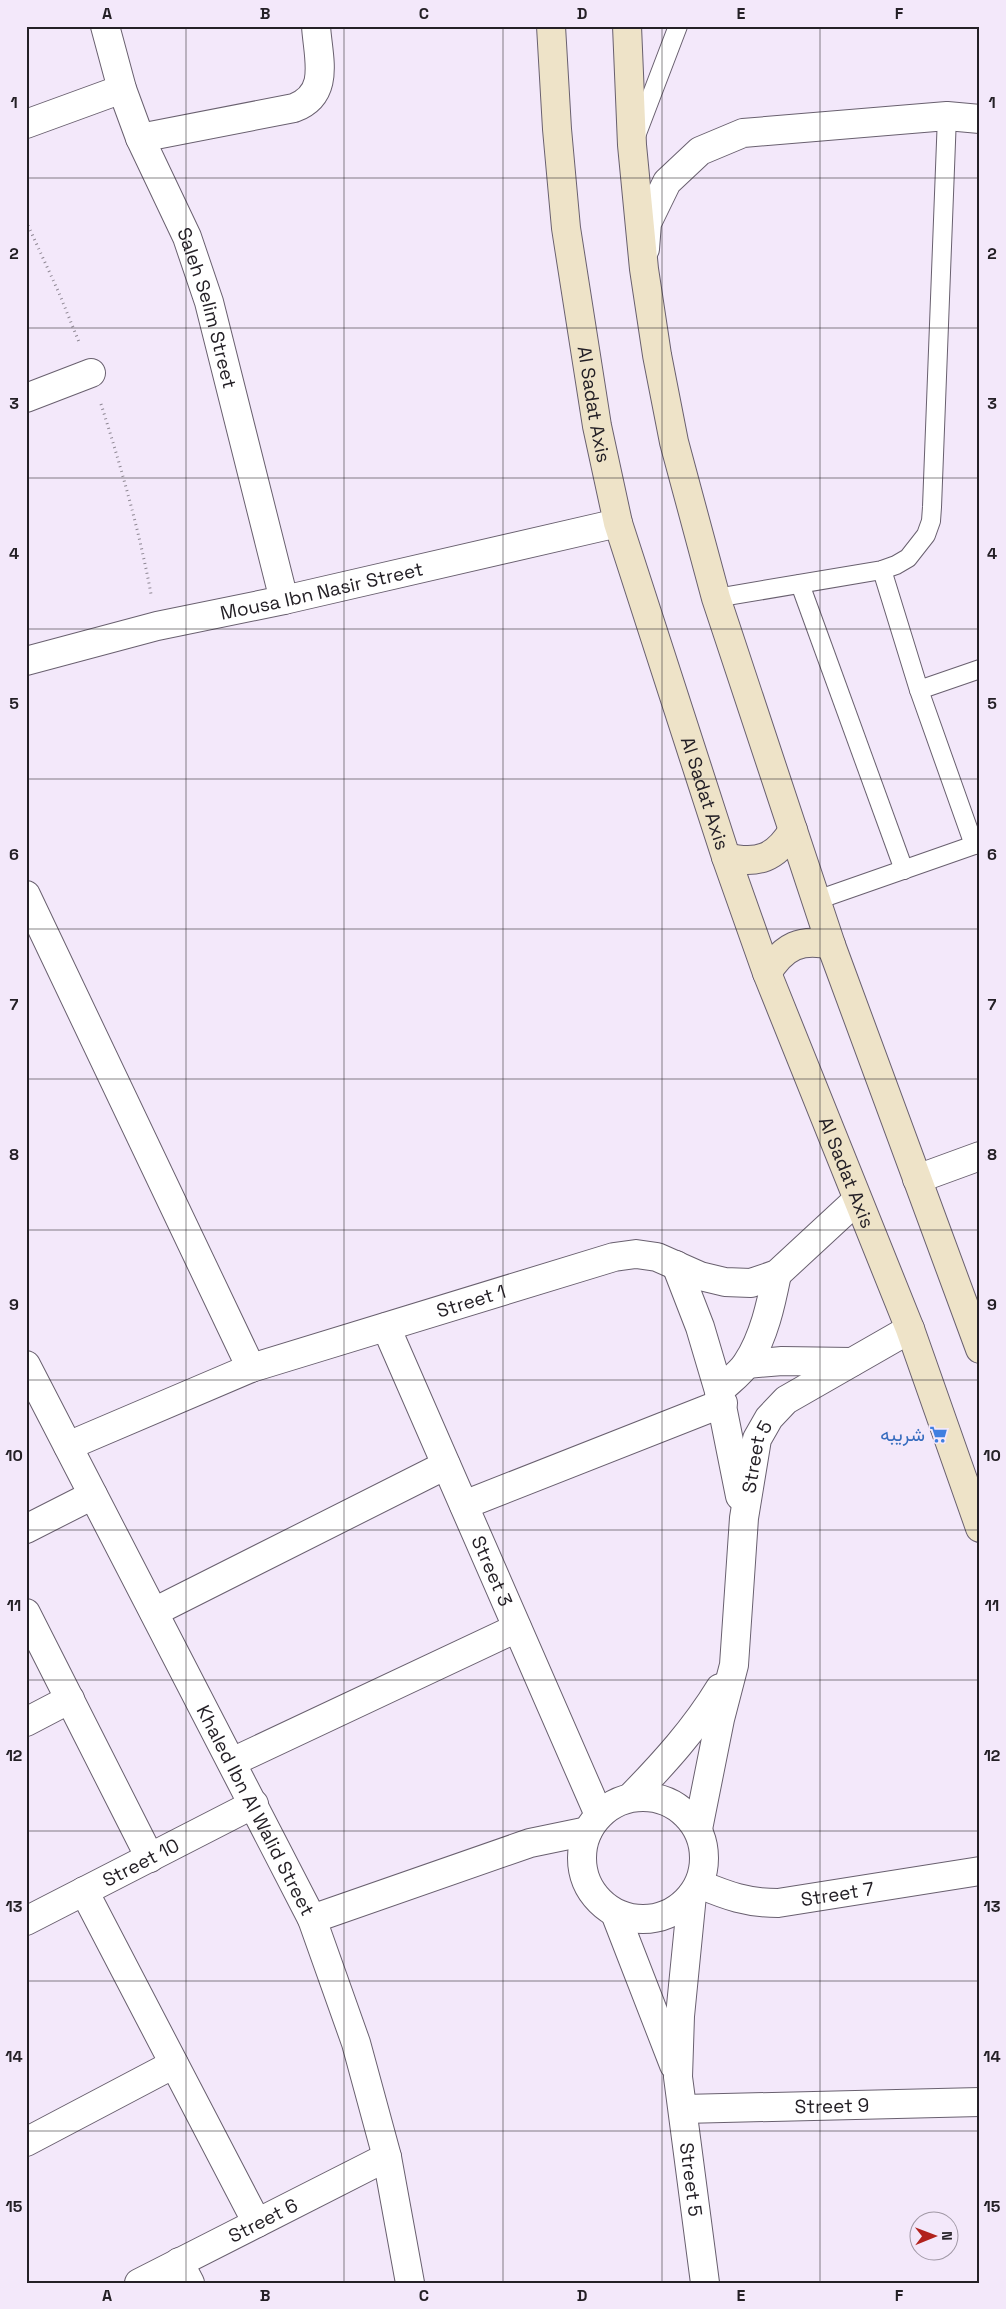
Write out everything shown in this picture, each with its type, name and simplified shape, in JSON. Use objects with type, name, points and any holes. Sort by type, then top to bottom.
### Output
[{"type":"street","name":"Saleh Selim Street","points":[[106,26],[122,89],[140,138],[187,237],[209,302],[284,600]]},
{"type":"street","points":[[140,138],[294,108],[308,102],[317,92],[320,78],[316,26]]},
{"type":"street","name":"Al Sadat Axis","points":[[551,26],[557,129],[566,228],[597,426],[618,523],[726,857],[767,973],[910,1329],[980,1528]]},
{"type":"street","points":[[627,26],[632,145],[644,269],[657,355],[674,442],[716,598],[818,900],[831,945],[980,1349]]},
{"type":"street","points":[[26,124],[122,89]]},
{"type":"street","points":[[644,269],[647,223],[668,182],[700,151],[743,133],[947,116],[980,119]]},
{"type":"street","points":[[26,398],[91,373]]},
{"type":"street","name":"Mousa Ibn Nasir Street","points":[[26,661],[157,626],[284,600],[618,523]]},
{"type":"street","points":[[726,857],[741,861],[757,860],[772,854],[785,844],[793,830]]},
{"type":"street","points":[[26,895],[251,1368]]},
{"type":"street","points":[[767,973],[776,959],[787,949],[801,943],[816,942],[831,945]]},
{"type":"street","points":[[918,1179],[980,1156]]},
{"type":"street","name":"Street 1","points":[[68,1446],[251,1368],[614,1257],[636,1254],[657,1257],[700,1276],[725,1282],[751,1283],[777,1274],[857,1200]]},
{"type":"street","points":[[676,1265],[700,1327],[721,1397],[744,1518]]},
{"type":"street","points":[[464,1506],[721,1397],[747,1364],[768,1313],[777,1274]]},
{"type":"street","name":"Street 3","points":[[386,1327],[517,1628],[594,1823]]},
{"type":"street","name":"Street 5","points":[[698,1829],[708,1774],[734,1665],[744,1518],[757,1439],[769,1418],[786,1400],[910,1329]]},
{"type":"street","points":[[747,1364],[782,1361],[852,1362]]},
{"type":"street","name":"Khaled Ibn Al Walid Street","points":[[26,1365],[254,1804],[312,1920],[356,2043],[387,2157],[410,2283]]},
{"type":"street","points":[[154,1612],[446,1465]]},
{"type":"street","points":[[26,1529],[93,1495]]},
{"type":"street","points":[[26,1613],[150,1858]]},
{"type":"street","points":[[232,1762],[517,1628]]},
{"type":"street","name":"Street 5","points":[[631,1797],[670,1757],[699,1721],[734,1665]]},
{"type":"street","points":[[26,1722],[70,1699]]},
{"type":"street","points":[[650,1796],[670,1802],[686,1813],[698,1829],[704,1847],[704,1866],[696,1890],[680,1907],[665,1915],[649,1919],[631,1918],[615,1913],[594,1895],[583,1870],[583,1850],[594,1823],[614,1804],[631,1797],[650,1796]]},
{"type":"street","name":"Street 10","points":[[26,1921],[254,1804]]},
{"type":"street","points":[[312,1920],[530,1843],[594,1823]]},
{"type":"street","name":"Street 7","points":[[696,1890],[755,1903],[778,1903],[980,1871]]},
{"type":"street","name":"Street 5","points":[[696,1890],[680,2016],[678,2077],[705,2283]]},
{"type":"street","points":[[84,1892],[257,2222]]},
{"type":"street","name":"Street 5","points":[[615,1913],[678,2077]]},
{"type":"street","points":[[26,2142],[174,2064]]},
{"type":"street","name":"Street 9","points":[[683,2109],[980,2102]]},
{"type":"street","name":"Street 6","points":[[139,2283],[185,2272],[257,2222],[387,2157]]},
{"type":"lane","points":[[632,145],[678,26]]},
{"type":"lane","points":[[716,598],[882,570],[908,558],[926,535],[931,521],[947,116]]},
{"type":"lane","points":[[818,900],[977,844],[919,690],[882,570]]},
{"type":"lane","points":[[800,584],[904,870]]},
{"type":"lane","points":[[919,690],[980,669]]},
{"type":"path","points":[[26,221],[60,293],[91,373],[119,459],[139,536],[157,626]]},
{"type":"place","name":"شريبه","points":[[939,1434]]}]
